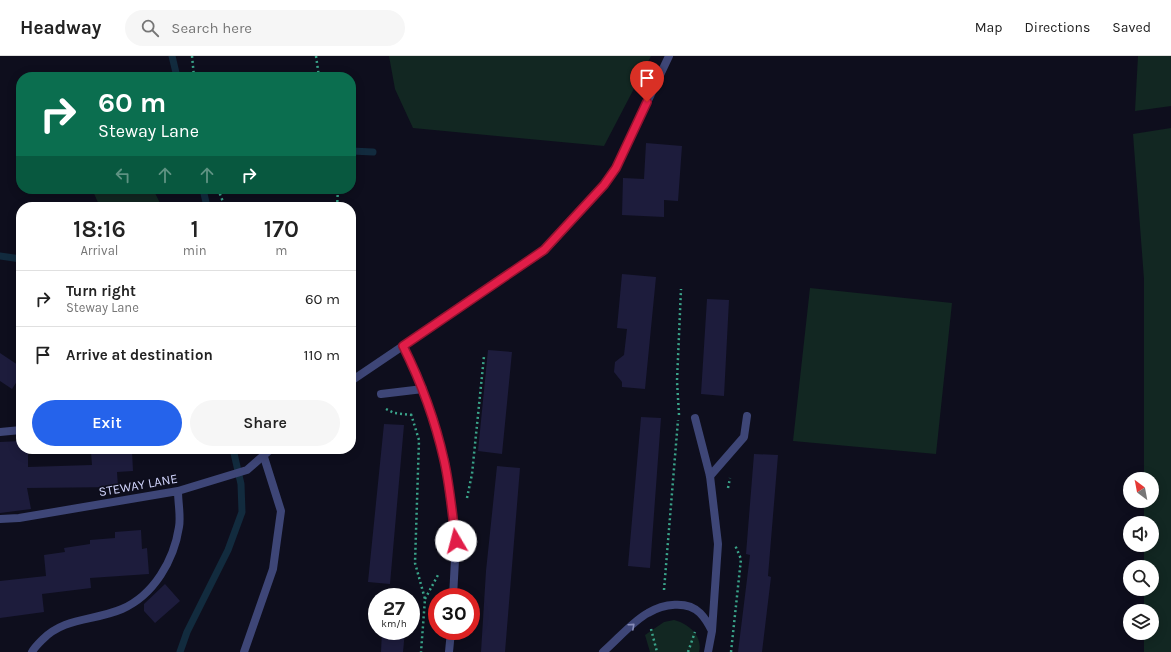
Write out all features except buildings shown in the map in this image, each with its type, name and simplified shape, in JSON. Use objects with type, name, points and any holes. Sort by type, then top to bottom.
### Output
[{"type":"street","points":[[356,378],[544,250],[598,191],[616,168],[624,154],[669,56]]},
{"type":"street","points":[[403,346],[434,420],[445,462],[456,541],[453,588]]},
{"type":"street","points":[[381,394],[422,389]]},
{"type":"street","points":[[710,476],[744,437],[746,416]]},
{"type":"street","points":[[695,418],[710,476],[718,544],[712,631],[708,652]]},
{"type":"street","points":[[0,432],[16,430]]},
{"type":"street","name":"STEWAY LANE","points":[[0,519],[26,517],[178,491],[247,470],[267,454]]},
{"type":"street","points":[[244,652],[272,569],[281,511],[264,457]]},
{"type":"street","points":[[32,652],[50,632],[67,623],[122,609],[136,601],[156,583],[174,549],[179,526],[178,491]]},
{"type":"street","points":[[603,652],[647,613],[676,604],[691,606],[701,613],[712,631]]},
{"type":"street","points":[[450,652],[451,640]]},
{"type":"path","points":[[192,56],[194,72]]},
{"type":"path","points":[[316,56],[318,72]]},
{"type":"path","points":[[663,607],[679,414],[677,381],[681,289]]},
{"type":"path","points":[[465,504],[472,474],[484,356]]},
{"type":"path","points":[[411,414],[419,440],[415,563],[425,599],[421,652]]},
{"type":"path","points":[[716,527],[726,527],[741,559],[731,652]]},
{"type":"path","points":[[647,613],[657,652]]},
{"type":"green space","points":[[389,56],[651,56],[604,146],[413,128],[395,89]]},
{"type":"green space","points":[[1138,56],[1171,56],[1171,106],[1135,111]]},
{"type":"green space","points":[[1171,128],[1171,652],[1144,652],[1144,640],[1159,640],[1159,604],[1144,604],[1144,596],[1159,596],[1159,560],[1144,560],[1144,552],[1159,552],[1159,516],[1144,516],[1144,508],[1159,508],[1159,472],[1144,472],[1144,279],[1133,134]]},
{"type":"green space","points":[[94,194],[156,194],[160,202],[98,202]]},
{"type":"green space","points":[[810,288],[952,303],[936,454],[793,441]]},
{"type":"green space","points":[[674,620],[685,624],[694,632],[699,641],[699,652],[650,652],[645,635],[664,622]]},
{"type":"waterway","points":[[172,56],[176,72]]},
{"type":"waterway","points":[[356,151],[373,152]]},
{"type":"waterway","points":[[204,194],[206,202]]},
{"type":"waterway","points":[[0,256],[16,258]]},
{"type":"waterway","points":[[180,652],[187,632],[228,550],[242,512],[241,484],[234,454]]},
{"type":"route","points":[[456,541],[445,462],[434,420],[417,375],[403,346],[544,250],[604,185],[616,168],[624,154],[647,102]]}]
